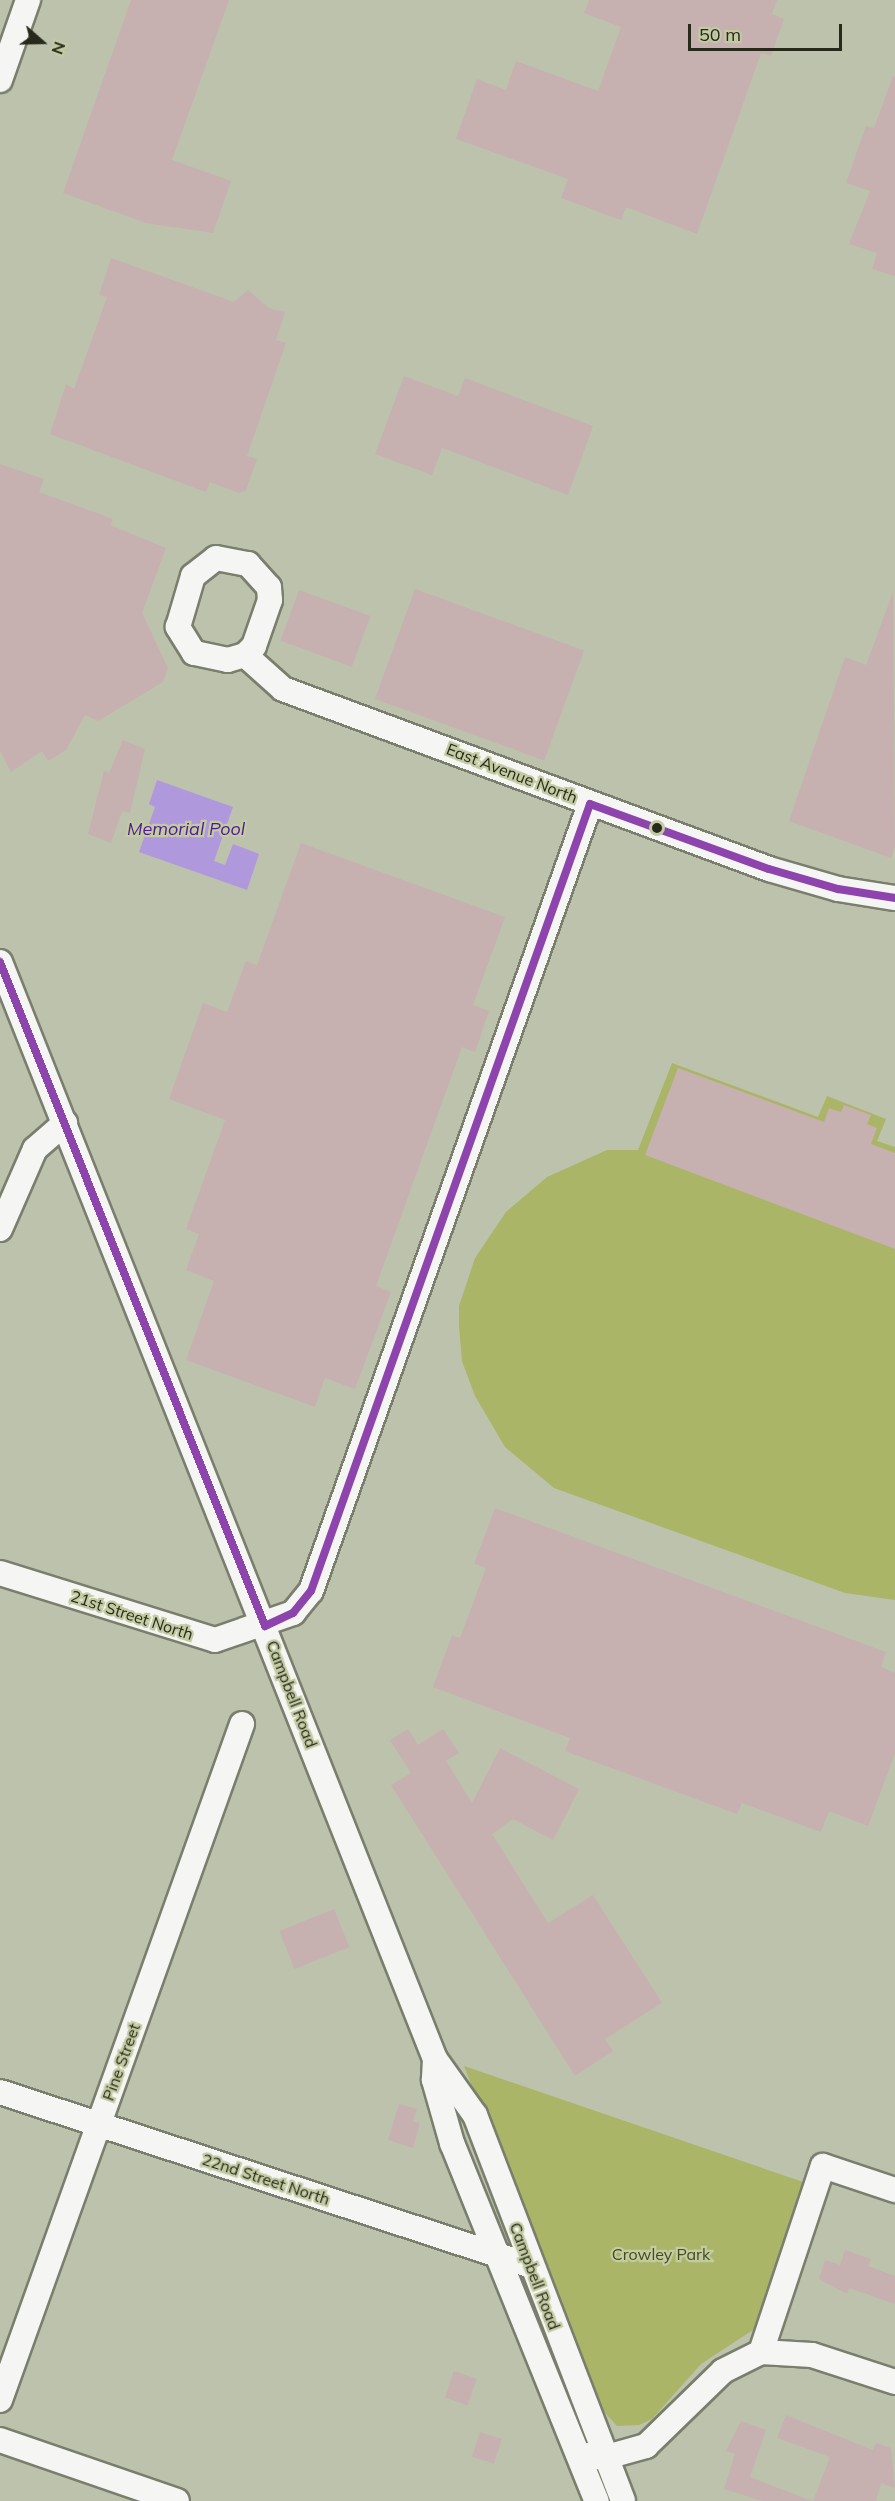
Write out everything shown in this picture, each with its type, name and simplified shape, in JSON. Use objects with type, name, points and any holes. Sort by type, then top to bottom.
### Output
[{"type":"street","points":[[0,80],[5,48],[28,0]]},
{"type":"street","points":[[216,558],[248,564],[269,587],[270,600],[254,646],[245,655],[228,660],[194,653],[178,627],[193,576],[216,558]]},
{"type":"street","name":"East Avenue North","points":[[245,655],[283,690],[555,787],[590,804],[769,869],[838,889],[895,898]]},
{"type":"street","points":[[265,1626],[293,1613],[311,1591],[590,804]]},
{"type":"street","name":"Campbell Road","points":[[0,962],[435,2059],[475,2115],[603,2458],[623,2501]]},
{"type":"street","points":[[0,1229],[4,1204],[35,1149],[65,1123]]},
{"type":"street","name":"21st Street North","points":[[0,1573],[215,1641],[265,1626]]},
{"type":"street","name":"Pine Street","points":[[0,2400],[242,1724]]},
{"type":"street","name":"Campbell Road","points":[[435,2059],[439,2105],[597,2501]]},
{"type":"street","name":"22nd Street North","points":[[0,2092],[531,2266]]},
{"type":"street","points":[[761,2352],[823,2166],[895,2190]]},
{"type":"street","points":[[577,2453],[603,2458],[646,2446],[723,2371],[761,2352],[812,2355],[895,2382]]},
{"type":"street","points":[[0,2440],[177,2501]]},
{"type":"green space","points":[[672,1063],[818,1117],[827,1096],[886,1119],[877,1141],[895,1147],[895,1600],[845,1593],[554,1488],[505,1447],[475,1396],[462,1361],[459,1306],[475,1258],[506,1212],[547,1177],[607,1150],[638,1150]]},
{"type":"green space","name":"Crowley Park","points":[[464,2066],[809,2184],[759,2326],[701,2364],[652,2419],[639,2425],[617,2426],[599,2406]]},
{"type":"water","name":"Memorial Pool","points":[[157,780],[233,807],[214,861],[225,865],[233,844],[259,854],[247,890],[139,852],[155,807],[149,804]]},
{"type":"building","points":[[131,0],[229,0],[172,160],[231,181],[213,233],[146,223],[63,193]]},
{"type":"building","points":[[589,0],[777,0],[772,14],[784,19],[771,56],[761,53],[697,234],[626,207],[621,220],[561,198],[568,179],[456,139],[477,79],[506,90],[516,61],[598,91],[621,27],[584,13]]},
{"type":"building","points":[[893,76],[895,77],[895,276],[872,269],[877,253],[849,244],[870,191],[846,183],[866,126],[874,128]]},
{"type":"building","points":[[111,258],[234,302],[248,290],[269,308],[285,312],[276,340],[286,343],[247,456],[257,459],[246,490],[239,493],[210,482],[206,492],[50,434],[66,384],[74,389],[107,297],[99,295]]},
{"type":"building","points":[[404,376],[458,396],[465,378],[593,426],[568,495],[442,448],[432,475],[375,454]]},
{"type":"building","points":[[0,464],[44,479],[39,492],[113,519],[110,525],[166,548],[142,613],[168,668],[163,682],[98,721],[85,715],[66,750],[48,761],[42,751],[11,772],[0,751]]},
{"type":"building","points":[[415,589],[584,651],[544,761],[375,699]]},
{"type":"building","points":[[299,590],[370,616],[352,667],[281,641]]},
{"type":"building","points":[[893,592],[895,846],[891,858],[789,821],[845,657],[866,665]]},
{"type":"building","points":[[123,740],[145,749],[130,813],[122,811],[111,843],[88,834],[104,771],[109,773]]},
{"type":"building","points":[[301,843],[505,917],[473,1005],[489,1011],[475,1052],[462,1047],[376,1286],[391,1292],[355,1389],[325,1378],[315,1407],[186,1360],[214,1281],[186,1270],[199,1234],[186,1229],[225,1120],[169,1099],[203,1003],[227,1012],[246,961],[257,965]]},
{"type":"building","points":[[678,1068],[824,1122],[829,1108],[841,1112],[844,1105],[871,1115],[867,1124],[877,1128],[871,1144],[895,1153],[895,1249],[645,1155]]},
{"type":"building","points":[[495,1508],[886,1652],[881,1667],[895,1673],[895,1753],[868,1826],[829,1811],[821,1832],[742,1803],[737,1814],[565,1751],[570,1738],[433,1687],[452,1635],[460,1638],[486,1568],[474,1564]]},
{"type":"building","points":[[408,1729],[418,1745],[443,1729],[459,1753],[446,1761],[472,1803],[500,1748],[579,1789],[553,1840],[513,1819],[492,1834],[548,1923],[593,1895],[662,2003],[605,2039],[613,2051],[575,2076],[391,1785],[411,1773],[390,1740]]},
{"type":"building","points":[[334,1909],[349,1947],[295,1969],[279,1931]]},
{"type":"building","points":[[399,2104],[417,2109],[413,2121],[420,2123],[413,2148],[388,2140]]},
{"type":"building","points":[[845,2250],[871,2259],[868,2266],[895,2276],[895,2304],[849,2288],[847,2294],[819,2279],[825,2260],[840,2265]]},
{"type":"building","points":[[454,2371],[477,2379],[468,2405],[445,2397]]},
{"type":"building","points":[[786,2415],[873,2450],[876,2443],[891,2448],[895,2488],[881,2483],[876,2501],[813,2501],[830,2457],[777,2438]]},
{"type":"building","points":[[741,2421],[766,2430],[750,2477],[812,2501],[762,2501],[724,2489],[735,2454],[726,2451]]},
{"type":"building","points":[[480,2432],[502,2439],[494,2464],[472,2457]]},
{"type":"transit line","points":[[0,962],[265,1626],[293,1613],[311,1591],[590,804],[769,869],[838,889],[895,898]]}]
